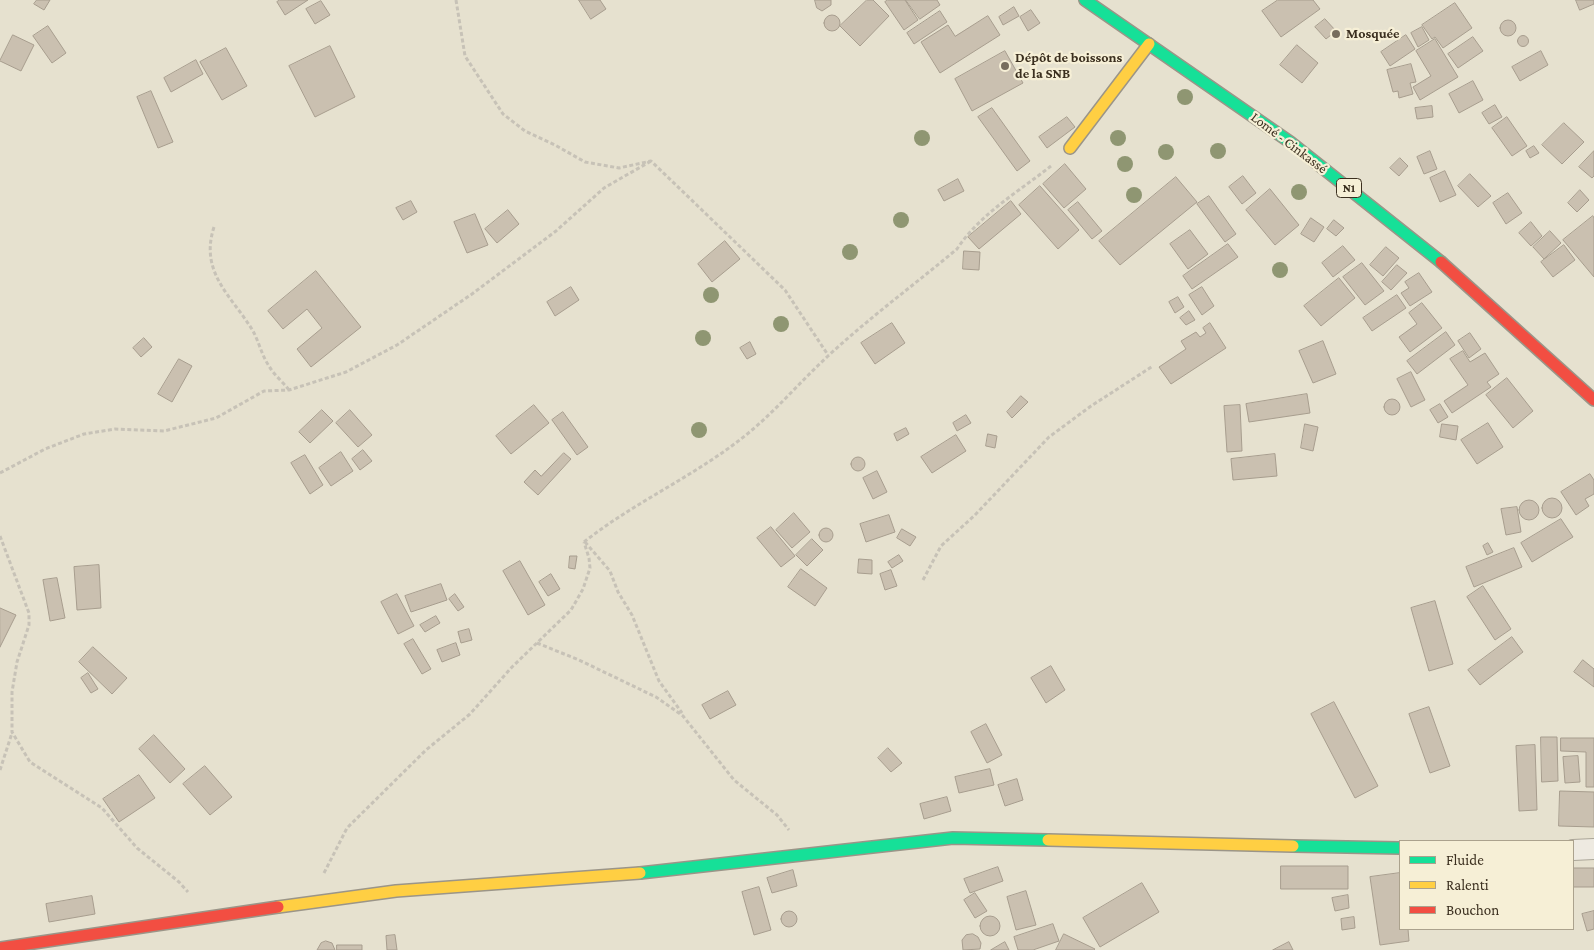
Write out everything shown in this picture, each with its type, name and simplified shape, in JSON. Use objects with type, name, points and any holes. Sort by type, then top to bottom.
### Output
[{"type":"main road","name":"Lomé - Cinkassé","points":[[1085,0],[1244,109],[1346,186],[1465,282],[1594,399]]},
{"type":"main road","points":[[1070,148],[1148,44]]},
{"type":"main road","points":[[0,948],[209,916],[396,891],[625,875],[952,838],[1399,848]]},
{"type":"street","points":[[1574,850],[1594,849]]},
{"type":"path","points":[[456,0],[465,56],[502,114],[525,132],[556,145],[585,162],[619,168],[651,161]]},
{"type":"path","points":[[584,542],[608,523],[649,496],[682,479],[752,430],[828,355],[957,249],[968,232],[1070,148]]},
{"type":"path","points":[[651,161],[785,290],[828,355]]},
{"type":"path","points":[[0,473],[45,449],[84,434],[115,429],[164,431],[216,418],[264,391],[290,390],[346,372],[397,345],[472,294],[556,231],[604,188],[651,161]]},
{"type":"path","points":[[214,227],[209,241],[212,262],[218,282],[253,331],[268,366],[290,390]]},
{"type":"path","points":[[923,580],[941,546],[975,515],[1049,437],[1091,406],[1154,366]]},
{"type":"path","points":[[0,536],[29,613],[29,625],[17,662],[12,692],[12,732],[0,770]]},
{"type":"path","points":[[308,903],[347,828],[426,750],[470,714],[512,667],[571,610],[583,589],[590,568],[590,558],[584,542]]},
{"type":"path","points":[[584,542],[610,570],[618,592],[632,615],[659,681],[684,716],[734,780],[777,815],[808,854]]},
{"type":"path","points":[[537,643],[579,660],[656,697],[684,716]]},
{"type":"path","points":[[12,732],[30,762],[102,808],[137,848],[179,882],[209,916]]},
{"type":"building","points":[[37,0],[50,0],[44,10],[34,4]]},
{"type":"building","points":[[280,0],[308,0],[285,15],[277,2]]},
{"type":"building","points":[[579,0],[600,0],[606,9],[591,19]]},
{"type":"building","points":[[815,0],[831,0],[831,5],[822,11],[817,8]]},
{"type":"building","points":[[867,0],[873,0],[889,16],[860,46],[840,26]]},
{"type":"building","points":[[888,0],[905,0],[918,20],[904,30],[885,2]]},
{"type":"building","points":[[906,0],[937,0],[940,5],[920,19]]},
{"type":"building","points":[[1278,0],[1313,0],[1320,9],[1281,37],[1262,11]]},
{"type":"building","points":[[1576,0],[1594,0],[1594,4],[1580,10]]},
{"type":"building","points":[[321,1],[330,15],[315,24],[306,9]]},
{"type":"building","points":[[1455,3],[1472,28],[1443,48],[1435,37],[1432,39],[1422,25]]},
{"type":"building","points":[[1014,7],[1019,16],[1003,25],[999,17]]},
{"type":"building","points":[[1031,10],[1040,23],[1028,31],[1020,17]]},
{"type":"building","points":[[940,11],[947,22],[914,44],[907,33]]},
{"type":"building","points":[[832,15],[840,23],[832,31],[824,23]]},
{"type":"building","points":[[988,16],[1000,35],[940,73],[921,42],[948,25],[955,36]]},
{"type":"building","points":[[1325,19],[1336,31],[1326,39],[1315,27]]},
{"type":"building","points":[[1505,20],[1511,20],[1516,25],[1514,34],[1505,36],[1500,31],[1500,25]]},
{"type":"building","points":[[48,26],[66,53],[52,63],[33,36]]},
{"type":"building","points":[[1422,27],[1429,40],[1418,47],[1411,33]]},
{"type":"building","points":[[13,35],[34,45],[21,71],[0,61]]},
{"type":"building","points":[[1406,35],[1415,49],[1390,66],[1381,52]]},
{"type":"building","points":[[1523,35],[1529,41],[1523,47],[1517,41]]},
{"type":"building","points":[[1473,37],[1483,51],[1458,68],[1448,54]]},
{"type":"building","points":[[1435,39],[1458,77],[1420,100],[1413,87],[1431,76],[1416,51]]},
{"type":"building","points":[[1297,45],[1318,63],[1302,83],[1280,65]]},
{"type":"building","points":[[330,46],[355,97],[315,117],[289,66]]},
{"type":"building","points":[[226,48],[247,86],[222,100],[200,62]]},
{"type":"building","points":[[1005,51],[1023,83],[972,111],[955,79]]},
{"type":"building","points":[[1541,51],[1548,65],[1520,81],[1512,67]]},
{"type":"building","points":[[196,60],[203,74],[171,92],[164,78]]},
{"type":"building","points":[[1411,64],[1416,82],[1410,83],[1413,94],[1399,98],[1398,91],[1393,92],[1387,70]]},
{"type":"building","points":[[1473,81],[1483,100],[1459,113],[1449,94]]},
{"type":"building","points":[[151,91],[173,142],[158,148],[137,97]]},
{"type":"building","points":[[1495,105],[1502,117],[1489,124],[1482,113]]},
{"type":"building","points":[[1432,106],[1433,117],[1417,119],[1415,108]]},
{"type":"building","points":[[992,108],[1030,161],[1017,171],[978,117]]},
{"type":"building","points":[[1067,117],[1075,127],[1047,148],[1039,137]]},
{"type":"building","points":[[1507,117],[1527,146],[1512,156],[1492,128]]},
{"type":"building","points":[[1564,123],[1584,142],[1562,164],[1542,145]]},
{"type":"building","points":[[1534,146],[1539,153],[1530,158],[1526,151]]},
{"type":"building","points":[[1430,151],[1437,169],[1424,174],[1417,157]]},
{"type":"building","points":[[1594,151],[1594,176],[1592,178],[1579,167]]},
{"type":"building","points":[[1400,158],[1408,166],[1399,176],[1390,168]]},
{"type":"building","points":[[1065,164],[1086,189],[1064,208],[1043,184]]},
{"type":"building","points":[[1445,171],[1456,195],[1440,202],[1430,178]]},
{"type":"building","points":[[1470,174],[1491,196],[1478,207],[1458,186]]},
{"type":"building","points":[[1243,176],[1256,193],[1242,204],[1229,187]]},
{"type":"building","points":[[1176,177],[1197,202],[1120,265],[1099,241]]},
{"type":"building","points":[[958,179],[964,191],[944,201],[938,190]]},
{"type":"building","points":[[1040,186],[1079,230],[1058,249],[1019,205]]},
{"type":"building","points":[[1270,189],[1299,225],[1275,245],[1246,210]]},
{"type":"building","points":[[1580,190],[1589,200],[1577,212],[1568,203]]},
{"type":"building","points":[[1508,193],[1522,213],[1506,224],[1493,203]]},
{"type":"building","points":[[1209,196],[1236,234],[1225,242],[1197,204]]},
{"type":"building","points":[[411,201],[417,212],[403,220],[396,208]]},
{"type":"building","points":[[1011,201],[1021,214],[979,249],[968,237]]},
{"type":"building","points":[[1078,202],[1102,231],[1092,239],[1068,210]]},
{"type":"building","points":[[508,210],[519,224],[497,243],[485,229]]},
{"type":"building","points":[[475,214],[488,245],[467,253],[454,222]]},
{"type":"building","points":[[1593,216],[1594,218],[1594,277],[1563,240]]},
{"type":"building","points":[[1311,218],[1324,227],[1314,242],[1301,234]]},
{"type":"building","points":[[1334,220],[1344,228],[1336,236],[1327,229]]},
{"type":"building","points":[[1531,222],[1542,236],[1531,246],[1519,233]]},
{"type":"building","points":[[1190,230],[1208,254],[1188,269],[1170,244]]},
{"type":"building","points":[[1550,231],[1561,243],[1544,259],[1533,247]]},
{"type":"building","points":[[725,241],[740,259],[712,282],[698,264]]},
{"type":"building","points":[[1228,244],[1238,257],[1192,289],[1183,276]]},
{"type":"building","points":[[1564,245],[1575,260],[1553,277],[1541,262]]},
{"type":"building","points":[[1343,246],[1355,260],[1333,277],[1322,263]]},
{"type":"building","points":[[1386,247],[1399,258],[1383,276],[1370,265]]},
{"type":"building","points":[[964,251],[980,252],[979,270],[963,269]]},
{"type":"building","points":[[1362,263],[1384,291],[1365,305],[1343,277]]},
{"type":"building","points":[[1397,265],[1407,273],[1391,290],[1382,282]]},
{"type":"building","points":[[316,271],[361,327],[311,367],[297,349],[322,328],[307,309],[283,329],[268,311]]},
{"type":"building","points":[[1419,273],[1432,292],[1410,306],[1401,293],[1409,288],[1405,282]]},
{"type":"building","points":[[1339,278],[1355,298],[1321,326],[1304,306]]},
{"type":"building","points":[[571,287],[579,300],[555,316],[547,302]]},
{"type":"building","points":[[1202,287],[1214,306],[1202,315],[1189,295]]},
{"type":"building","points":[[1397,295],[1406,308],[1372,331],[1363,318]]},
{"type":"building","points":[[1178,297],[1184,307],[1175,313],[1169,302]]},
{"type":"building","points":[[1422,303],[1442,328],[1410,352],[1399,337],[1417,324],[1409,313]]},
{"type":"building","points":[[1189,311],[1195,320],[1186,325],[1180,318]]},
{"type":"building","points":[[892,323],[905,343],[875,364],[861,343]]},
{"type":"building","points":[[1210,323],[1226,348],[1171,384],[1159,367],[1186,349],[1181,341],[1196,332],[1200,337],[1206,333],[1203,328]]},
{"type":"building","points":[[1446,332],[1455,345],[1417,374],[1407,361]]},
{"type":"building","points":[[1470,333],[1481,349],[1469,358],[1458,341]]},
{"type":"building","points":[[144,338],[152,347],[141,357],[133,348]]},
{"type":"building","points":[[1323,341],[1336,374],[1313,383],[1299,351]]},
{"type":"building","points":[[750,342],[756,354],[747,359],[740,348]]},
{"type":"building","points":[[1463,351],[1470,362],[1485,353],[1499,374],[1487,382],[1491,387],[1452,413],[1444,401],[1468,385],[1450,359]]},
{"type":"building","points":[[179,359],[192,366],[172,402],[158,394]]},
{"type":"building","points":[[1411,372],[1425,400],[1411,407],[1397,379]]},
{"type":"building","points":[[1507,378],[1533,411],[1513,428],[1486,395]]},
{"type":"building","points":[[1307,394],[1310,413],[1249,422],[1246,404]]},
{"type":"building","points":[[1021,396],[1028,402],[1012,418],[1007,412]]},
{"type":"building","points":[[1392,399],[1398,401],[1400,407],[1398,413],[1392,415],[1386,413],[1384,407],[1386,401]]},
{"type":"building","points":[[1440,404],[1448,417],[1438,423],[1430,410]]},
{"type":"building","points":[[534,405],[549,423],[511,454],[496,436]]},
{"type":"building","points":[[1240,405],[1242,451],[1227,452],[1224,406]]},
{"type":"building","points":[[322,410],[333,421],[310,443],[299,432]]},
{"type":"building","points":[[350,410],[372,435],[358,447],[336,423]]},
{"type":"building","points":[[563,412],[588,447],[577,455],[552,420]]},
{"type":"building","points":[[966,415],[971,423],[957,431],[953,423]]},
{"type":"building","points":[[1488,423],[1503,447],[1477,464],[1461,440]]},
{"type":"building","points":[[1305,424],[1318,427],[1313,451],[1301,448]]},
{"type":"building","points":[[1442,424],[1458,426],[1456,440],[1440,437]]},
{"type":"building","points":[[906,428],[909,434],[897,441],[894,434]]},
{"type":"building","points":[[988,434],[997,436],[995,448],[986,446]]},
{"type":"building","points":[[956,435],[966,451],[932,473],[921,457]]},
{"type":"building","points":[[363,450],[372,461],[360,470],[352,459]]},
{"type":"building","points":[[341,452],[353,471],[331,486],[319,468]]},
{"type":"building","points":[[564,453],[571,459],[538,495],[524,482],[535,470],[541,476]]},
{"type":"building","points":[[1275,454],[1277,476],[1233,480],[1231,459]]},
{"type":"building","points":[[305,455],[323,485],[310,494],[291,463]]},
{"type":"building","points":[[855,457],[861,457],[865,464],[861,471],[855,471],[851,467],[851,461]]},
{"type":"building","points":[[877,471],[887,492],[873,499],[863,478]]},
{"type":"building","points":[[1590,474],[1594,480],[1594,494],[1585,499],[1589,506],[1576,515],[1561,492]]},
{"type":"building","points":[[1552,498],[1559,501],[1562,508],[1559,515],[1552,518],[1545,515],[1542,508],[1545,501]]},
{"type":"building","points":[[1529,500],[1536,503],[1539,510],[1536,517],[1529,520],[1522,517],[1519,510],[1522,503]]},
{"type":"building","points":[[1517,507],[1521,532],[1506,535],[1501,509]]},
{"type":"building","points":[[794,513],[810,532],[792,548],[776,530]]},
{"type":"building","points":[[889,515],[895,532],[866,542],[860,524]]},
{"type":"building","points":[[1561,519],[1573,537],[1532,562],[1521,543]]},
{"type":"building","points":[[771,527],[795,556],[781,567],[757,538]]},
{"type":"building","points":[[826,528],[831,530],[833,535],[831,540],[826,542],[821,540],[819,535],[821,530]]},
{"type":"building","points":[[902,529],[916,537],[910,546],[897,538]]},
{"type":"building","points":[[812,539],[823,550],[807,566],[796,555]]},
{"type":"building","points":[[1488,543],[1493,552],[1487,555],[1483,546]]},
{"type":"building","points":[[1514,548],[1522,567],[1474,587],[1466,567]]},
{"type":"building","points":[[899,555],[903,561],[892,568],[888,562]]},
{"type":"building","points":[[570,556],[577,556],[575,569],[569,568]]},
{"type":"building","points":[[859,559],[872,560],[872,574],[858,573]]},
{"type":"building","points":[[520,561],[545,605],[528,615],[503,571]]},
{"type":"building","points":[[99,565],[101,608],[77,610],[74,567]]},
{"type":"building","points":[[801,569],[827,588],[815,606],[788,587]]},
{"type":"building","points":[[891,570],[897,586],[885,590],[880,574]]},
{"type":"building","points":[[551,574],[560,589],[548,596],[539,582]]},
{"type":"building","points":[[57,578],[65,618],[50,621],[43,580]]},
{"type":"building","points":[[441,584],[447,600],[411,612],[405,596]]},
{"type":"building","points":[[1483,586],[1511,629],[1495,640],[1467,597]]},
{"type":"building","points":[[397,594],[414,626],[398,634],[381,602]]},
{"type":"building","points":[[455,594],[464,607],[458,611],[449,599]]},
{"type":"building","points":[[1435,601],[1453,664],[1429,671],[1411,608]]},
{"type":"building","points":[[0,608],[16,615],[0,647]]},
{"type":"building","points":[[436,616],[440,623],[425,632],[420,625]]},
{"type":"building","points":[[469,629],[472,640],[461,643],[458,632]]},
{"type":"building","points":[[1512,637],[1523,652],[1480,685],[1468,670]]},
{"type":"building","points":[[413,639],[431,669],[422,674],[404,644]]},
{"type":"building","points":[[456,643],[460,655],[442,662],[437,650]]},
{"type":"building","points":[[93,647],[127,678],[112,694],[79,662]]},
{"type":"building","points":[[1583,660],[1594,669],[1594,687],[1574,672]]},
{"type":"building","points":[[1051,666],[1065,690],[1046,703],[1031,678]]},
{"type":"building","points":[[88,673],[98,689],[91,693],[81,678]]},
{"type":"building","points":[[728,691],[736,705],[710,719],[702,705]]},
{"type":"building","points":[[1334,702],[1378,786],[1355,798],[1311,714]]},
{"type":"building","points":[[1429,707],[1450,766],[1430,773],[1409,714]]},
{"type":"building","points":[[986,724],[1002,755],[987,763],[971,732]]},
{"type":"building","points":[[154,735],[185,769],[170,783],[139,749]]},
{"type":"building","points":[[1541,737],[1557,737],[1558,781],[1542,782]]},
{"type":"building","points":[[1561,738],[1594,738],[1594,787],[1586,787],[1586,752],[1561,751]]},
{"type":"building","points":[[1535,745],[1537,810],[1519,811],[1516,746]]},
{"type":"building","points":[[888,748],[902,763],[891,772],[878,758]]},
{"type":"building","points":[[1578,756],[1580,782],[1565,783],[1563,757]]},
{"type":"building","points":[[205,766],[232,797],[210,815],[183,784]]},
{"type":"building","points":[[990,769],[994,785],[959,793],[955,777]]},
{"type":"building","points":[[139,775],[155,798],[119,822],[103,799]]},
{"type":"building","points":[[1017,779],[1023,800],[1005,806],[998,785]]},
{"type":"building","points":[[1560,791],[1594,792],[1594,827],[1559,826]]},
{"type":"building","points":[[947,797],[951,811],[924,819],[920,804]]},
{"type":"building","points":[[1281,866],[1348,866],[1348,889],[1281,889]]},
{"type":"building","points":[[998,867],[1003,881],[970,893],[964,879]]},
{"type":"building","points":[[1574,868],[1594,868],[1594,887],[1574,887]]},
{"type":"building","points":[[793,870],[797,886],[772,893],[767,878]]},
{"type":"building","points":[[1399,873],[1399,930],[1408,930],[1409,941],[1380,945],[1370,877]]},
{"type":"building","points":[[1142,883],[1159,912],[1100,947],[1083,918]]},
{"type":"building","points":[[759,887],[771,930],[754,935],[742,892]]},
{"type":"building","points":[[1026,891],[1036,925],[1016,930],[1007,897]]},
{"type":"building","points":[[975,893],[987,911],[975,918],[964,900]]},
{"type":"building","points":[[1348,895],[1349,908],[1335,911],[1332,898]]},
{"type":"building","points":[[92,896],[95,914],[49,922],[46,904]]},
{"type":"building","points":[[786,911],[792,911],[797,916],[795,925],[786,927],[781,922],[781,916]]},
{"type":"building","points":[[1594,911],[1594,929],[1587,931],[1582,914]]},
{"type":"building","points":[[986,916],[994,916],[1000,922],[1000,930],[994,936],[986,936],[980,930],[980,922]]},
{"type":"building","points":[[1354,917],[1355,928],[1342,930],[1341,919]]},
{"type":"building","points":[[1053,924],[1059,941],[1033,950],[1018,950],[1014,937]]},
{"type":"building","points":[[973,934],[978,937],[981,943],[980,949],[963,950],[962,940],[966,935]]},
{"type":"building","points":[[1064,934],[1095,949],[1056,950]]},
{"type":"building","points":[[395,935],[397,950],[387,950],[386,936]]},
{"type":"building","points":[[326,941],[332,943],[335,950],[317,950],[321,943]]},
{"type":"building","points":[[1005,942],[1009,950],[991,950]]},
{"type":"building","points":[[1289,942],[1293,950],[1273,950]]},
{"type":"building","points":[[337,945],[362,945],[362,950],[337,950]]},
{"type":"traffic: fast","points":[[1085,0],[1290,142],[1441,262]]},
{"type":"traffic: fast","points":[[640,873],[953,838],[1048,840]]},
{"type":"traffic: fast","points":[[1293,846],[1399,848]]},
{"type":"traffic: slow","points":[[1070,148],[1149,44]]},
{"type":"traffic: slow","points":[[1048,840],[1293,846]]},
{"type":"traffic: slow","points":[[278,907],[396,891],[640,873]]},
{"type":"traffic: jam","points":[[1441,262],[1594,400]]},
{"type":"traffic: jam","points":[[0,948],[278,907]]},
{"type":"place","name":"Mosquée","points":[[1336,34]]},
{"type":"place","name":"Dépôt de boissons de la SNB","points":[[1005,66]]}]
